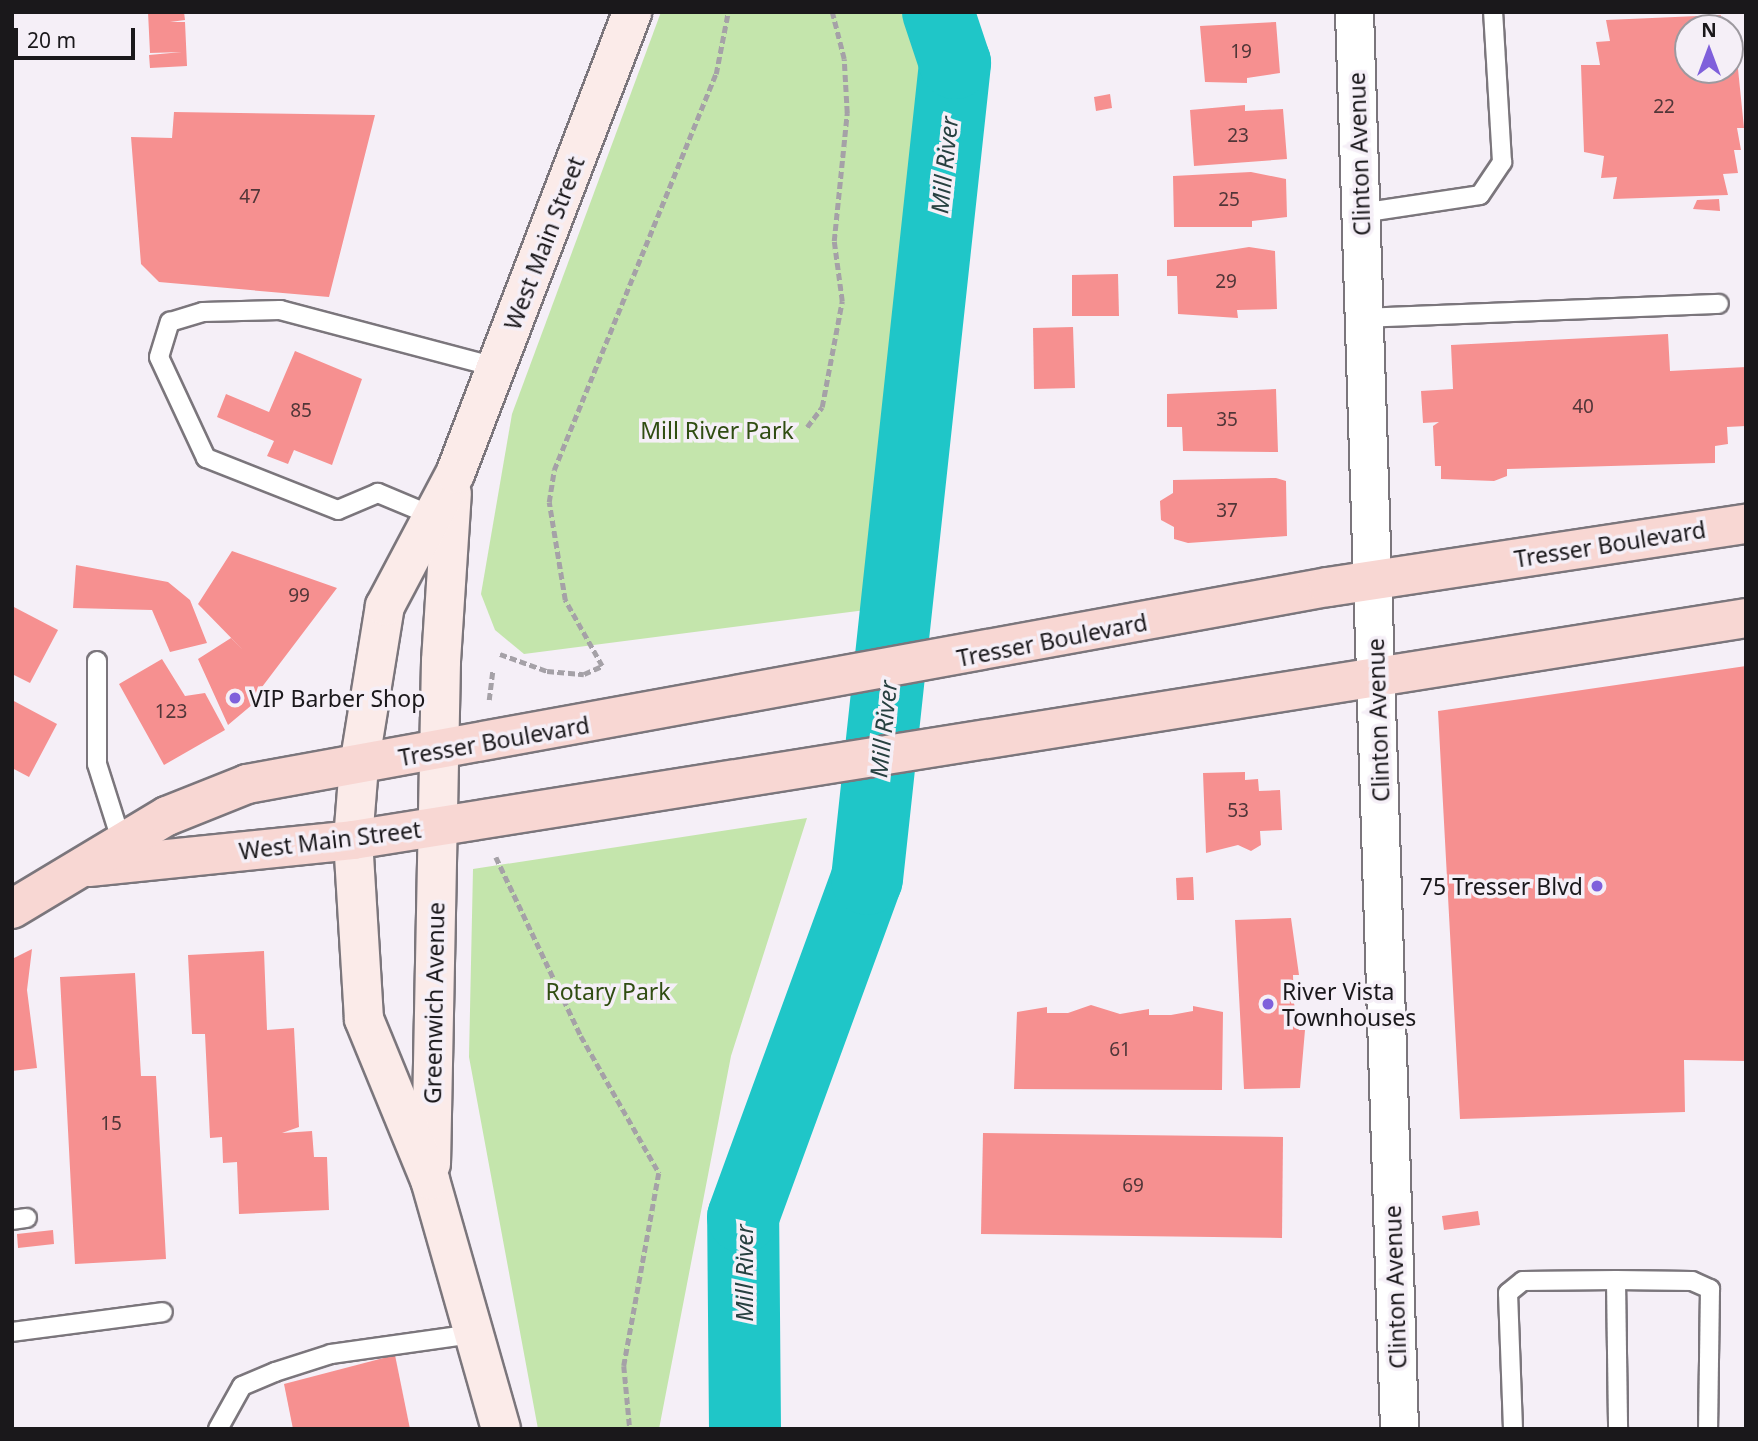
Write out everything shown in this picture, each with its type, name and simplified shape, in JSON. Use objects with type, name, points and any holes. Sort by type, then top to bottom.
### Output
[{"type":"main road","name":"West Main Street","points":[[12,909],[167,816],[247,784],[359,766],[384,606],[455,474],[632,12]]},
{"type":"main road","name":"West Main Street","points":[[80,867],[353,840],[437,827],[455,474]]},
{"type":"main road","name":"Tresser Boulevard","points":[[359,766],[442,748],[739,699],[1373,580],[1746,524]]},
{"type":"main road","points":[[437,827],[1004,736],[1377,681],[1746,618]]},
{"type":"main road","name":"Greenwich Avenue","points":[[359,766],[353,840],[364,1019],[430,1180],[500,1429]]},
{"type":"main road","name":"Greenwich Avenue","points":[[430,1180],[437,827]]},
{"type":"street","name":"Clinton Avenue","points":[[1354,12],[1399,1429]]},
{"type":"lane","points":[[1361,213],[1480,195],[1502,162],[1493,12]]},
{"type":"lane","points":[[1364,318],[1719,304]]},
{"type":"lane","points":[[433,516],[379,493],[338,510],[206,458],[159,357],[170,322],[203,312],[280,310],[496,367]]},
{"type":"lane","points":[[97,661],[97,764],[122,843]]},
{"type":"lane","points":[[1616,1280],[1618,1429]]},
{"type":"lane","points":[[1513,1429],[1508,1293],[1522,1281],[1616,1280],[1692,1281],[1710,1289],[1708,1429]]},
{"type":"lane","points":[[12,1332],[163,1312]]},
{"type":"lane","points":[[218,1429],[242,1386],[275,1372],[354,1349],[474,1334]]},
{"type":"path","points":[[500,654],[547,671],[584,674],[602,666],[565,600],[549,502],[554,470],[716,74],[728,12]]},
{"type":"path","points":[[807,427],[822,407],[842,301],[834,241],[847,113],[844,59],[832,12]]},
{"type":"path","points":[[493,850],[581,1035],[659,1174],[624,1366],[630,1429]]},
{"type":"green space","name":"Mill River Park","points":[[661,12],[938,12],[955,63],[897,606],[524,654],[495,630],[481,594],[512,414]]},
{"type":"green space","name":"Rotary Park","points":[[807,818],[731,1056],[659,1429],[538,1429],[469,1057],[473,869]]},
{"type":"building","points":[[148,12],[184,12],[185,20],[170,22],[185,22],[187,66],[150,68],[149,55],[182,52],[150,53]]},
{"type":"building","points":[[1674,17],[1674,84],[1740,84],[1744,128],[1737,128],[1741,150],[1734,150],[1738,173],[1723,174],[1728,195],[1613,199],[1617,177],[1601,178],[1604,156],[1584,152],[1581,65],[1600,65],[1596,42],[1610,41],[1606,20]]},
{"type":"building","points":[[1276,22],[1280,73],[1247,78],[1247,83],[1205,82],[1200,26]]},
{"type":"building","points":[[1110,94],[1112,108],[1096,111],[1094,97]]},
{"type":"building","points":[[1245,105],[1245,111],[1283,109],[1287,159],[1194,166],[1190,110]]},
{"type":"building","points":[[174,112],[375,115],[329,297],[159,282],[141,264],[131,137],[172,138]]},
{"type":"building","points":[[1251,172],[1286,179],[1287,217],[1252,221],[1252,227],[1174,227],[1173,176]]},
{"type":"building","points":[[1719,199],[1720,211],[1693,209],[1697,200]]},
{"type":"building","points":[[1249,247],[1275,251],[1277,309],[1237,310],[1238,318],[1178,314],[1177,276],[1167,276],[1167,260]]},
{"type":"building","points":[[1118,274],[1119,316],[1072,316],[1072,275]]},
{"type":"building","points":[[1073,327],[1075,388],[1034,389],[1033,328]]},
{"type":"building","points":[[1668,334],[1670,371],[1746,367],[1746,426],[1727,427],[1728,444],[1715,446],[1715,463],[1507,469],[1507,476],[1494,481],[1441,479],[1441,466],[1435,466],[1433,426],[1439,422],[1423,423],[1421,391],[1453,389],[1451,345]]},
{"type":"building","points":[[295,351],[362,379],[332,465],[294,450],[288,464],[267,456],[274,441],[217,417],[226,394],[269,412]]},
{"type":"building","points":[[1276,389],[1278,452],[1183,451],[1182,427],[1167,427],[1167,394]]},
{"type":"building","points":[[1276,478],[1286,481],[1287,536],[1188,543],[1174,539],[1174,527],[1161,520],[1160,501],[1173,493],[1173,480]]},
{"type":"building","points":[[232,551],[337,588],[262,687],[266,693],[228,725],[198,659],[231,638],[242,649],[198,604]]},
{"type":"building","points":[[76,565],[168,582],[190,600],[207,643],[170,652],[152,610],[73,608]]},
{"type":"building","points":[[12,606],[58,630],[30,683],[12,674]]},
{"type":"building","points":[[162,659],[185,696],[205,693],[225,730],[164,765],[119,684]]},
{"type":"building","name":"75 Tresser Blvd","points":[[1746,666],[1746,1061],[1684,1060],[1685,1112],[1460,1119],[1438,711]]},
{"type":"building","points":[[12,700],[57,724],[29,777],[12,768]]},
{"type":"building","points":[[1245,772],[1245,780],[1258,779],[1259,791],[1280,790],[1282,830],[1260,831],[1261,845],[1251,851],[1238,845],[1206,853],[1203,773]]},
{"type":"building","points":[[1193,877],[1194,900],[1177,900],[1176,878]]},
{"type":"building","name":"River Vista Townhouses","points":[[1291,918],[1299,975],[1293,975],[1294,1003],[1299,1030],[1305,1030],[1300,1088],[1244,1089],[1235,920]]},
{"type":"building","points":[[32,949],[27,990],[37,1068],[12,1071],[12,959]]},
{"type":"building","points":[[264,951],[267,1030],[294,1028],[299,1127],[282,1133],[312,1131],[314,1157],[327,1157],[329,1210],[239,1214],[237,1162],[223,1163],[222,1137],[210,1138],[205,1034],[192,1034],[188,955]]},
{"type":"building","points":[[135,973],[141,1076],[156,1076],[166,1259],[75,1264],[60,977]]},
{"type":"building","points":[[1091,1005],[1120,1014],[1149,1009],[1149,1015],[1171,1015],[1193,1011],[1193,1006],[1223,1012],[1222,1090],[1014,1089],[1017,1012],[1047,1007],[1047,1013],[1068,1013]]},
{"type":"building","points":[[983,1133],[1283,1137],[1282,1238],[981,1234]]},
{"type":"building","points":[[1478,1211],[1480,1225],[1444,1230],[1442,1216]]},
{"type":"building","points":[[53,1230],[54,1244],[18,1248],[17,1234]]},
{"type":"building","points":[[395,1355],[410,1429],[293,1429],[284,1384]]},
{"type":"waterway","name":"Mill River","points":[[745,1429],[743,1217],[867,879],[955,63],[938,12]]},
{"type":"place","name":"VIP Barber Shop","points":[[235,698]]},
{"type":"place","name":"75 Tresser Blvd","points":[[1597,886]]},
{"type":"place","name":"River Vista Townhouses","points":[[1268,1004]]}]
